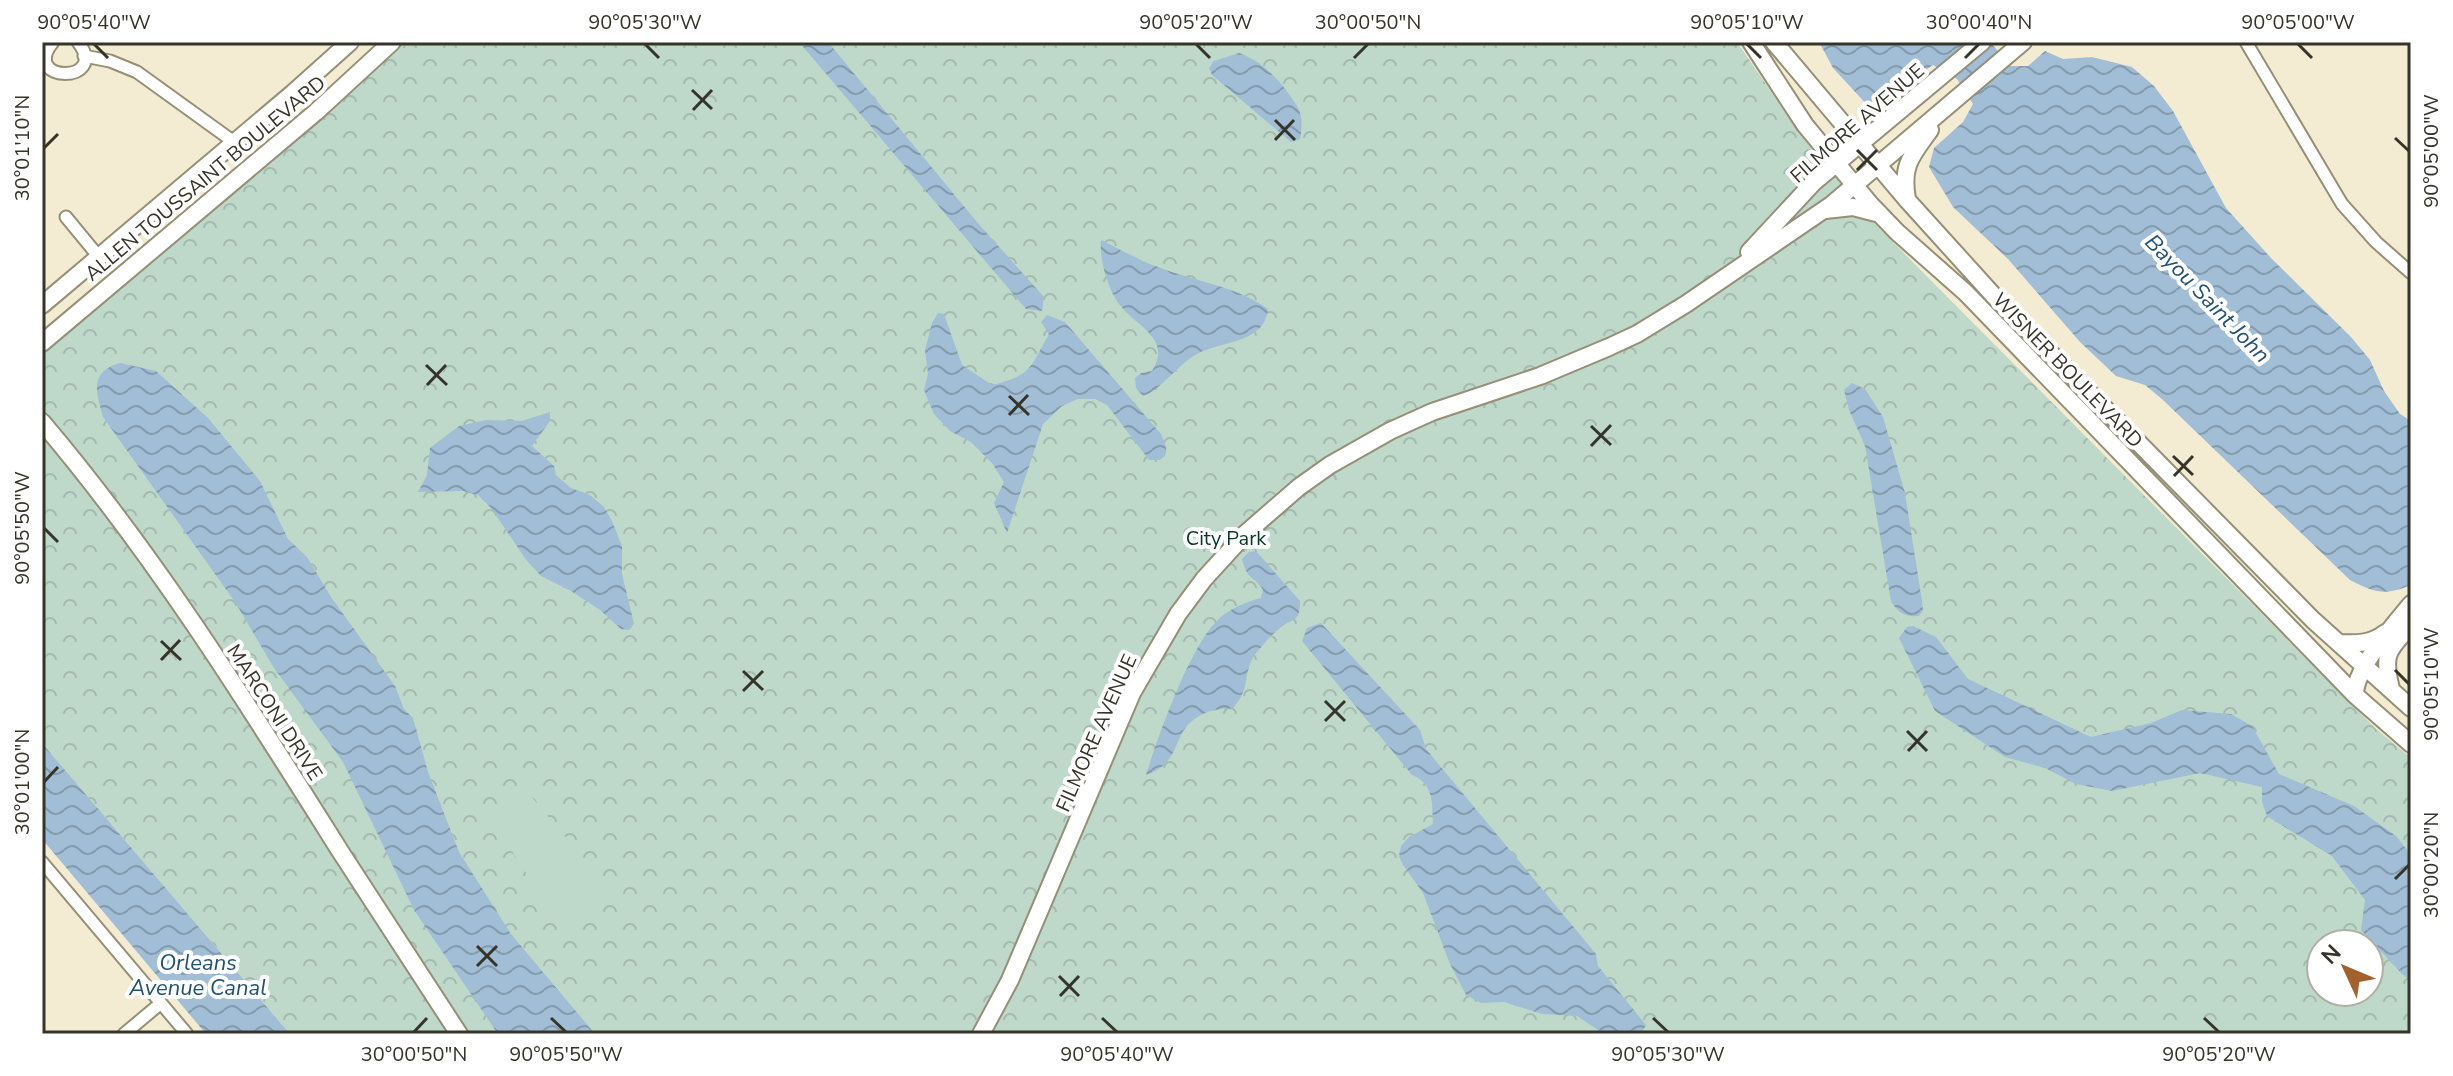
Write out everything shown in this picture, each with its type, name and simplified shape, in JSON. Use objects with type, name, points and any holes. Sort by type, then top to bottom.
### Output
[{"type":"street","points":[[53,42],[47,56],[51,68],[67,75],[82,64],[84,56],[78,42]]},
{"type":"street","name":"ALLEN TOUSSAINT BOULEVARD","points":[[42,343],[316,112],[392,42]]},
{"type":"street","name":"WISNER BOULEVARD","points":[[1751,42],[1817,141],[1880,214],[1966,293],[2355,695],[2411,744]]},
{"type":"street","name":"WISNER BOULEVARD","points":[[1774,42],[1984,286],[2313,620],[2411,708]]},
{"type":"street","name":"FILMORE AVENUE","points":[[1728,273],[1836,163],[1982,42]]},
{"type":"street","name":"FILMORE AVENUE","points":[[981,1034],[1010,980],[1132,693],[1178,614],[1204,579],[1246,533],[1299,487],[1359,448],[1432,412],[1540,376],[1609,347],[1686,304],[1824,210],[2023,42]]},
{"type":"street","points":[[2246,42],[2342,204],[2376,242],[2411,273]]},
{"type":"street","name":"ALLEN TOUSSAINT BOULEVARD","points":[[46,301],[296,91],[348,43]]},
{"type":"street","points":[[84,56],[110,61],[137,72],[234,142]]},
{"type":"street","points":[[296,91],[316,112]]},
{"type":"street","points":[[1908,201],[1905,169],[1912,154],[1946,108]]},
{"type":"street","points":[[1837,118],[1868,126],[1886,121]]},
{"type":"street","points":[[1803,195],[1812,172],[1817,141]]},
{"type":"street","points":[[1824,210],[1849,206],[1880,214]]},
{"type":"street","points":[[66,217],[99,257]]},
{"type":"street","points":[[46,301],[70,318]]},
{"type":"street","name":"MARCONI DRIVE","points":[[42,422],[163,576],[459,1034]]},
{"type":"street","points":[[2392,690],[2386,664],[2388,653],[2411,604]]},
{"type":"street","points":[[2355,695],[2355,685],[2364,665],[2394,635],[2411,625]]},
{"type":"street","points":[[2339,643],[2365,643],[2394,635]]},
{"type":"street","points":[[42,862],[187,1034]]},
{"type":"street","points":[[124,1034],[161,1003]]},
{"type":"green space","name":"City Park","points":[[392,42],[1737,42],[1802,137],[1870,219],[2375,728],[2411,758],[2411,1034],[290,1034],[42,743],[42,343]]},
{"type":"green space","points":[[524,794],[530,795],[604,883],[603,897],[575,916],[563,916],[543,895],[518,861],[497,822],[507,804]]},
{"type":"water","points":[[799,42],[828,42],[977,222],[1044,297],[1042,311],[1026,309]]},
{"type":"water","name":"Bayou Saint John","points":[[1819,42],[1990,42],[2011,66],[2028,66],[2045,51],[2063,59],[2092,57],[2132,67],[2154,86],[2173,111],[2226,208],[2271,258],[2351,337],[2370,360],[2384,391],[2400,414],[2411,421],[2411,585],[2380,592],[2350,580],[2163,400],[2145,385],[2116,376],[2080,342],[2008,259],[1953,207],[1929,167],[1934,148],[1963,122],[1973,104],[1957,79],[1933,65],[1870,108],[1833,68]]},
{"type":"water","points":[[1239,53],[1265,68],[1287,91],[1301,116],[1300,139],[1291,142],[1212,75],[1209,68],[1214,61]]},
{"type":"water","points":[[1101,240],[1151,264],[1256,301],[1268,309],[1265,320],[1251,335],[1197,354],[1156,389],[1143,396],[1136,388],[1135,378],[1152,371],[1158,350],[1150,334],[1116,299],[1103,265]]},
{"type":"water","points":[[938,313],[944,314],[962,365],[992,385],[1016,377],[1029,368],[1049,334],[1041,322],[1047,315],[1065,322],[1161,434],[1165,454],[1160,460],[1149,460],[1107,405],[1095,399],[1078,399],[1062,406],[1043,424],[1007,533],[994,503],[1004,482],[992,463],[971,442],[950,431],[934,414],[924,390],[928,374],[925,350]]},
{"type":"water","points":[[120,363],[156,371],[208,418],[260,481],[288,539],[307,557],[331,597],[395,686],[404,709],[413,718],[428,772],[459,852],[511,934],[595,1034],[498,1034],[414,910],[343,762],[274,668],[235,602],[103,417],[97,391],[99,377]]},
{"type":"water","points":[[1852,383],[1865,389],[1883,417],[1905,493],[1922,601],[1923,610],[1919,616],[1902,613],[1891,601],[1865,446],[1844,390]]},
{"type":"water","points":[[550,412],[550,421],[532,446],[554,466],[556,475],[571,488],[590,495],[604,507],[612,521],[622,546],[622,574],[634,624],[629,630],[621,629],[600,610],[541,576],[478,495],[463,491],[418,492],[427,475],[430,448],[459,426],[486,420],[522,421]]},
{"type":"water","points":[[1256,551],[1300,601],[1297,616],[1266,641],[1254,656],[1242,695],[1233,708],[1218,709],[1196,718],[1183,732],[1166,763],[1146,775],[1177,690],[1210,629],[1226,613],[1261,598],[1263,590],[1249,575],[1242,559],[1249,552]]},
{"type":"water","points":[[1321,623],[1420,730],[1426,749],[1596,954],[1598,966],[1646,1025],[1641,1034],[1604,1034],[1577,1016],[1542,1014],[1504,1002],[1481,1003],[1466,995],[1450,964],[1423,893],[1399,856],[1401,846],[1409,837],[1433,824],[1428,789],[1412,775],[1302,641],[1307,628]]},
{"type":"water","points":[[1913,626],[1936,637],[1968,679],[2091,737],[2151,723],[2182,710],[2231,714],[2252,726],[2279,774],[2354,806],[2396,836],[2411,855],[2411,981],[2385,956],[2385,928],[2361,928],[2365,900],[2332,856],[2267,816],[2262,802],[2262,787],[2200,773],[2112,791],[2076,784],[2045,768],[2005,757],[1935,711],[1899,638],[1907,627]]},
{"type":"water","name":"Orleans Avenue Canal","points":[[42,743],[290,1034],[206,1034],[42,839]]}]
